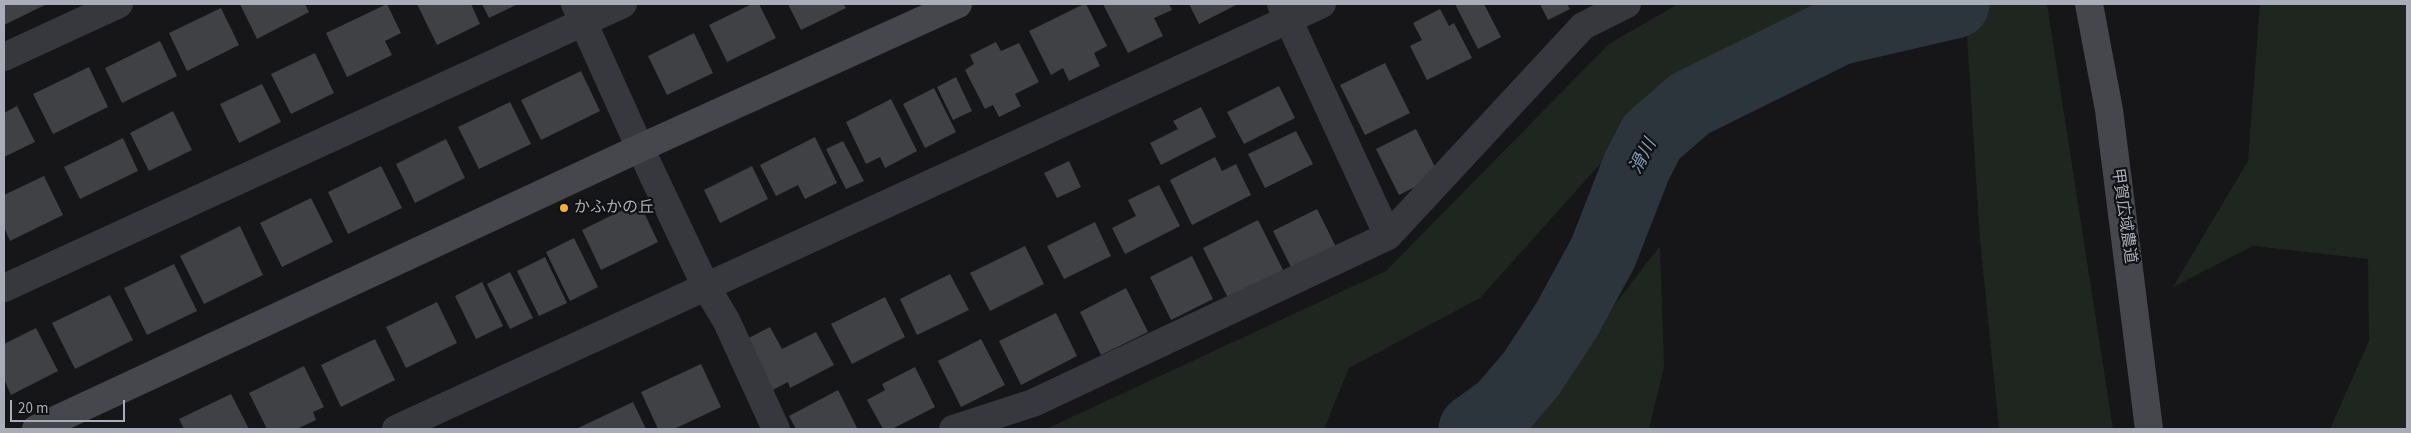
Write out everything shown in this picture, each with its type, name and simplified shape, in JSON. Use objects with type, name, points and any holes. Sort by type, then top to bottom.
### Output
[{"type":"street","points":[[4,57],[119,4]]},
{"type":"street","points":[[4,288],[579,13],[623,4]]},
{"type":"street","points":[[36,429],[640,148],[958,4]]},
{"type":"street","points":[[396,429],[706,287],[1285,11],[1322,4]]},
{"type":"street","points":[[953,429],[1033,403],[1388,236],[1583,26],[1627,4]]},
{"type":"street","name":"甲賀広域農道","points":[[2090,4],[2109,110],[2149,429]]},
{"type":"street","points":[[1285,11],[1388,236]]},
{"type":"street","points":[[579,13],[640,148],[706,287],[726,320],[776,429]]},
{"type":"shaded area","points":[[1678,4],[1912,4],[1802,28],[1662,95],[1480,298],[1349,368],[1324,429],[1046,429],[1386,271],[1609,44]]},
{"type":"shaded area","points":[[1965,4],[2047,4],[2113,429],[1999,429],[1980,240]]},
{"type":"shaded area","points":[[2260,4],[2407,4],[2407,429],[2330,429],[2369,341],[2368,259],[2253,246],[2173,287],[2248,161]]},
{"type":"shaded area","points":[[1660,246],[1664,367],[1649,429],[1519,429]]},
{"type":"building","points":[[4,4],[47,4],[4,25]]},
{"type":"building","points":[[240,4],[305,4],[309,12],[257,39]]},
{"type":"building","points":[[387,4],[401,33],[385,41],[392,55],[347,77],[326,33]]},
{"type":"building","points":[[417,4],[471,4],[480,24],[437,45]]},
{"type":"building","points":[[482,4],[518,4],[489,18]]},
{"type":"building","points":[[752,4],[759,4],[776,38],[727,62],[709,25]]},
{"type":"building","points":[[788,4],[843,4],[846,8],[801,30]]},
{"type":"building","points":[[1086,4],[1107,46],[1094,53],[1100,66],[1069,81],[1063,68],[1051,75],[1029,31]]},
{"type":"building","points":[[1103,4],[1169,4],[1172,10],[1154,18],[1163,36],[1128,53]]},
{"type":"building","points":[[1189,4],[1238,4],[1199,24]]},
{"type":"building","points":[[1455,4],[1484,4],[1501,37],[1478,49]]},
{"type":"building","points":[[1540,4],[1567,4],[1570,9],[1548,20]]},
{"type":"building","points":[[221,8],[239,45],[187,71],[169,33]]},
{"type":"building","points":[[1440,9],[1449,26],[1454,23],[1472,58],[1427,80],[1410,46],[1422,40],[1413,23]]},
{"type":"building","points":[[694,33],[713,73],[667,95],[648,56]]},
{"type":"building","points":[[160,41],[177,76],[122,103],[105,68]]},
{"type":"building","points":[[996,42],[1001,51],[1019,43],[1039,82],[1015,94],[1021,106],[999,117],[993,105],[985,109],[965,70],[974,64],[970,55]]},
{"type":"building","points":[[315,53],[334,93],[291,114],[271,74]]},
{"type":"building","points":[[1385,63],[1410,113],[1365,135],[1340,85]]},
{"type":"building","points":[[89,67],[108,107],[53,134],[33,94]]},
{"type":"building","points":[[581,71],[600,111],[541,140],[521,100]]},
{"type":"building","points":[[956,77],[972,111],[953,120],[937,87]]},
{"type":"building","points":[[262,84],[281,122],[239,143],[220,104]]},
{"type":"building","points":[[1279,86],[1295,118],[1244,144],[1227,112]]},
{"type":"building","points":[[934,88],[956,132],[925,148],[903,104]]},
{"type":"building","points":[[891,99],[917,151],[885,168],[880,157],[866,164],[846,122]]},
{"type":"building","points":[[510,102],[531,144],[479,169],[458,127]]},
{"type":"building","points":[[17,106],[35,142],[4,157],[4,113]]},
{"type":"building","points":[[1201,107],[1216,137],[1161,165],[1150,143],[1178,129],[1173,121]]},
{"type":"building","points":[[173,111],[192,150],[149,171],[130,133]]},
{"type":"building","points":[[1416,129],[1439,175],[1399,195],[1376,149]]},
{"type":"building","points":[[1296,131],[1313,164],[1265,188],[1248,154]]},
{"type":"building","points":[[815,137],[837,183],[805,199],[798,185],[776,196],[760,165]]},
{"type":"building","points":[[123,138],[138,171],[80,199],[64,167]]},
{"type":"building","points":[[446,139],[465,178],[415,203],[396,164]]},
{"type":"building","points":[[843,141],[864,181],[846,189],[826,149]]},
{"type":"building","points":[[1215,157],[1222,171],[1236,164],[1251,195],[1192,225],[1170,180]]},
{"type":"building","points":[[1069,161],[1081,187],[1057,198],[1044,173]]},
{"type":"building","points":[[381,166],[402,208],[348,234],[328,192]]},
{"type":"building","points":[[752,166],[768,199],[720,223],[704,190]]},
{"type":"building","points":[[44,176],[63,215],[10,241],[4,227],[4,195]]},
{"type":"building","points":[[1159,185],[1180,226],[1125,254],[1112,228],[1136,216],[1128,200]]},
{"type":"building","points":[[311,198],[333,242],[282,267],[260,223]]},
{"type":"building","points":[[639,202],[658,242],[601,270],[582,230]]},
{"type":"building","points":[[1317,209],[1340,255],[1296,277],[1273,231]]},
{"type":"building","points":[[1258,220],[1283,270],[1228,298],[1203,248]]},
{"type":"building","points":[[1095,222],[1111,256],[1064,279],[1047,246]]},
{"type":"building","points":[[240,226],[263,275],[204,304],[180,256]]},
{"type":"building","points":[[574,238],[598,287],[570,301],[546,252]]},
{"type":"building","points":[[1025,246],[1044,284],[990,311],[970,273]]},
{"type":"building","points":[[1192,256],[1213,299],[1171,320],[1150,277]]},
{"type":"building","points":[[545,257],[567,303],[539,316],[517,271]]},
{"type":"building","points":[[174,264],[197,311],[147,335],[124,288]]},
{"type":"building","points":[[510,272],[533,318],[510,329],[487,284]]},
{"type":"building","points":[[950,274],[969,310],[917,335],[900,299]]},
{"type":"building","points":[[482,282],[503,326],[476,339],[455,296]]},
{"type":"building","points":[[1126,288],[1148,332],[1101,355],[1080,312]]},
{"type":"building","points":[[110,295],[133,340],[75,369],[52,323]]},
{"type":"building","points":[[885,297],[905,337],[852,364],[831,324]]},
{"type":"building","points":[[437,302],[457,343],[406,368],[386,327]]},
{"type":"building","points":[[1056,313],[1077,356],[1021,385],[999,341]]},
{"type":"building","points":[[770,327],[782,349],[816,332],[834,365],[790,388],[788,382],[769,392],[743,341]]},
{"type":"building","points":[[36,328],[58,371],[11,395],[4,379],[4,344]]},
{"type":"building","points":[[375,339],[395,380],[341,407],[321,365]]},
{"type":"building","points":[[981,339],[1005,385],[961,407],[938,361]]},
{"type":"building","points":[[701,364],[721,407],[674,429],[658,429],[641,392]]},
{"type":"building","points":[[304,366],[324,407],[313,412],[316,420],[297,429],[267,429],[249,393]]},
{"type":"building","points":[[915,367],[935,407],[892,429],[883,429],[867,400],[885,390],[882,384]]},
{"type":"building","points":[[838,390],[857,428],[796,429],[789,416]]},
{"type":"building","points":[[231,394],[249,429],[184,429],[179,419]]},
{"type":"building","points":[[633,402],[646,429],[576,429]]},
{"type":"waterway","name":"滑川","points":[[1473,429],[1502,408],[1531,374],[1566,321],[1603,253],[1637,166],[1652,137],[1690,104],[1838,31],[1955,4]]},
{"type":"place","name":"かふかの丘","points":[[564,208]]}]
